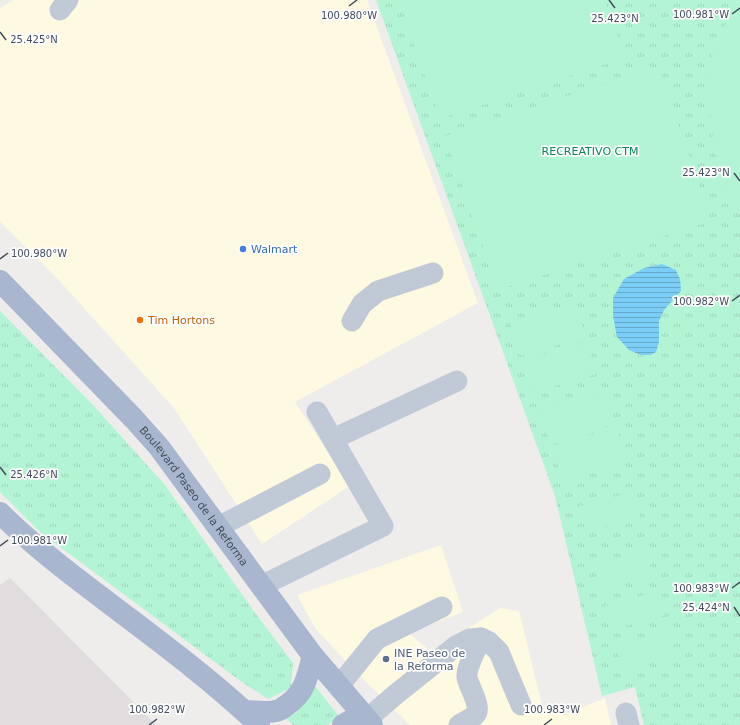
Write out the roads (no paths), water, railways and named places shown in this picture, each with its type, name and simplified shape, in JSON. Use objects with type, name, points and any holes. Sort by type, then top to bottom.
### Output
[{"type":"main road","name":"Boulevard Paseo de la Reforma","points":[[0,281],[154,441],[313,656],[369,722]]},
{"type":"main road","points":[[0,513],[51,559],[176,654],[252,718],[268,712],[279,710],[293,701],[303,690],[313,656]]},
{"type":"main road","points":[[343,725],[350,721],[369,722]]},
{"type":"lane","points":[[352,321],[362,304],[378,291],[433,274]]},
{"type":"lane","points":[[333,439],[457,381]]},
{"type":"lane","points":[[261,586],[383,526],[317,412]]},
{"type":"lane","points":[[218,527],[320,474]]},
{"type":"lane","points":[[339,686],[377,638],[442,608]]},
{"type":"lane","points":[[369,722],[395,695],[456,646],[470,638],[481,638],[489,642],[499,652],[521,705]]},
{"type":"lane","points":[[459,725],[475,716],[478,712],[477,704],[467,676],[481,638]]},
{"type":"water","points":[[662,264],[676,270],[680,279],[681,291],[664,310],[659,321],[659,342],[656,352],[650,355],[641,355],[629,350],[617,337],[613,316],[613,298],[624,279],[644,268]]},
{"type":"place","name":"Walmart","points":[[243,249]]},
{"type":"place","name":"Tim Hortons","points":[[140,320]]},
{"type":"place","name":"INE Paseo de la Reforma","points":[[386,659]]},
{"type":"park label","name":"RECREATIVO CTM","points":[[590,151]]}]
